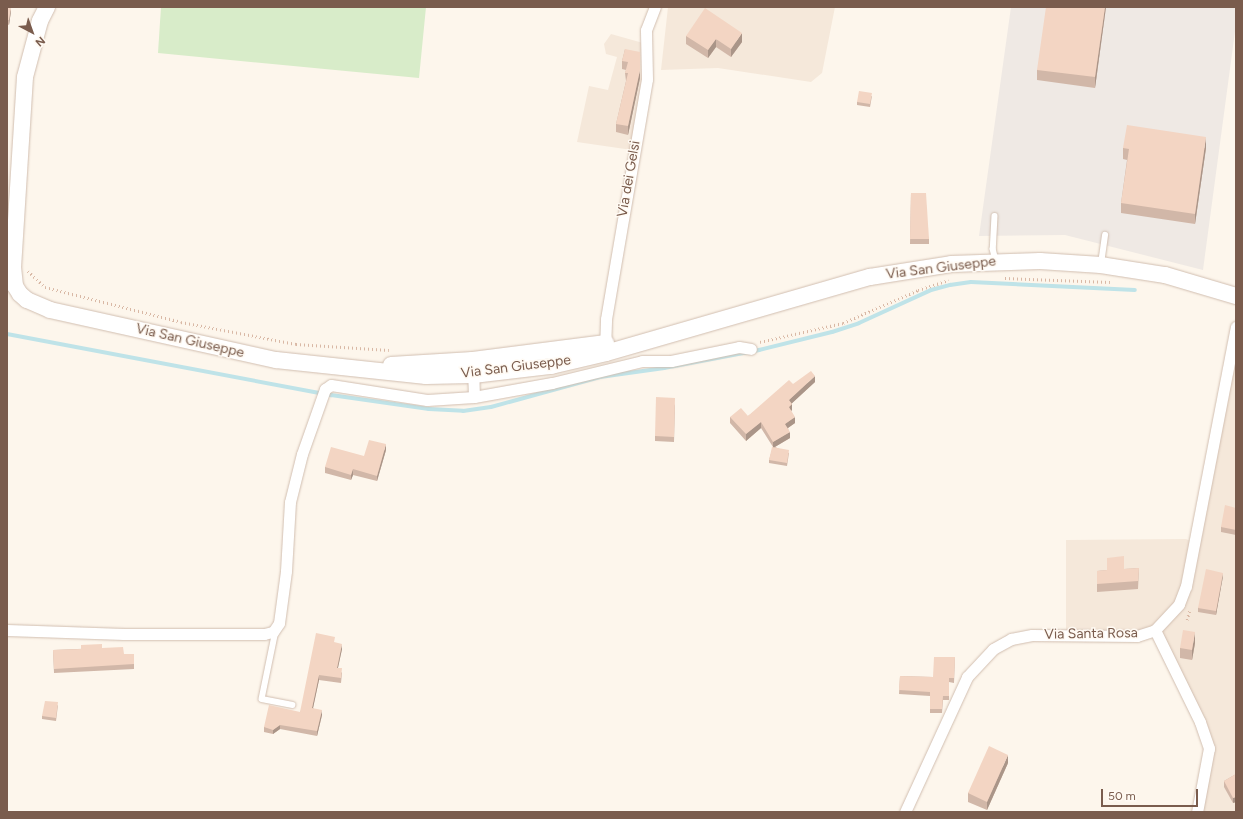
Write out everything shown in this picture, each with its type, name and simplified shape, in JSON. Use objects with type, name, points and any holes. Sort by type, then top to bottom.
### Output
[{"type":"street","points":[[27,300],[15,286],[13,268],[23,101],[30,53],[40,20],[47,7]]},
{"type":"street","name":"Via dei Gelsi","points":[[605,348],[606,318],[647,79],[649,63],[646,30],[655,7]]},
{"type":"street","name":"Via San Giuseppe","points":[[27,300],[50,310],[276,360],[356,367],[426,376],[473,367],[551,366],[605,348],[673,333],[870,277],[951,264],[996,261],[1101,265],[1165,275],[1236,296]]},
{"type":"street","points":[[7,297],[27,300]]},
{"type":"street","name":"Via Santa Rosa","points":[[905,812],[967,677],[993,649],[1011,639],[1032,635],[1137,636],[1155,630],[1179,604],[1186,586],[1236,328]]},
{"type":"street","points":[[7,630],[264,634],[277,628],[286,572],[290,502],[302,454],[323,394],[336,385],[427,400],[474,397],[552,383],[642,361],[671,361],[739,347],[754,346]]},
{"type":"street","points":[[473,367],[474,397]]},
{"type":"street","points":[[1155,630],[1200,722],[1209,748],[1197,812]]},
{"type":"lane","points":[[995,216],[993,249],[996,261]]},
{"type":"lane","points":[[1101,265],[1105,234]]},
{"type":"lane","points":[[277,628],[262,699],[292,705]]},
{"type":"path","points":[[27,269],[35,280],[45,287],[181,322],[296,344],[396,351]]},
{"type":"path","points":[[1000,278],[1118,282]]},
{"type":"path","points":[[754,346],[843,323],[918,290],[951,280]]},
{"type":"shaded area","points":[[668,7],[835,7],[822,73],[811,82],[718,68],[661,70]]},
{"type":"shaded area","points":[[1011,7],[1236,7],[1236,24],[1203,270],[1065,235],[979,236]]},
{"type":"shaded area","points":[[611,34],[643,43],[647,58],[632,150],[577,142],[589,86],[608,90],[617,57],[606,54],[604,44]]},
{"type":"shaded area","points":[[1236,327],[1236,812],[1197,812],[1209,748],[1155,630],[1066,635],[1066,540],[1186,539],[1193,542]]},
{"type":"green space","points":[[161,7],[426,7],[419,78],[158,53]]},
{"type":"building","points":[[7,7],[11,7],[9,20],[7,20]]},
{"type":"building","points":[[1046,7],[1105,7],[1095,77],[1037,70]]},
{"type":"building","points":[[705,8],[742,33],[731,49],[716,39],[708,50],[686,36]]},
{"type":"building","points":[[625,49],[640,52],[640,70],[628,126],[616,124],[628,73],[625,73],[628,62],[622,61]]},
{"type":"building","points":[[859,91],[872,93],[870,104],[857,102]]},
{"type":"building","points":[[1127,125],[1206,137],[1195,214],[1121,203],[1129,149],[1123,148]]},
{"type":"building","points":[[911,193],[926,193],[929,239],[910,239]]},
{"type":"building","points":[[811,371],[815,376],[789,400],[792,404],[789,407],[795,417],[785,424],[790,432],[773,442],[761,422],[746,434],[730,417],[741,408],[748,416],[789,380],[793,384]]},
{"type":"building","points":[[656,397],[675,398],[674,437],[655,436]]},
{"type":"building","points":[[369,440],[386,444],[377,476],[353,469],[351,475],[325,467],[331,447],[364,456]]},
{"type":"building","points":[[772,447],[789,450],[787,463],[769,460]]},
{"type":"building","points":[[1225,505],[1236,508],[1236,530],[1221,527]]},
{"type":"building","points":[[1124,556],[1124,569],[1139,568],[1138,581],[1097,584],[1097,571],[1107,570],[1107,558]]},
{"type":"building","points":[[1206,569],[1223,573],[1216,611],[1198,608]]},
{"type":"building","points":[[1183,630],[1195,632],[1192,650],[1180,648]]},
{"type":"building","points":[[316,633],[335,637],[334,642],[342,644],[337,668],[342,668],[341,678],[319,675],[312,708],[322,710],[317,731],[280,725],[273,730],[264,727],[269,705],[300,712]]},
{"type":"building","points":[[102,644],[102,648],[123,647],[124,654],[134,654],[134,664],[54,669],[53,650],[81,649],[81,645]]},
{"type":"building","points":[[934,657],[955,657],[954,678],[949,678],[949,696],[943,696],[942,709],[930,709],[930,692],[899,690],[900,676],[933,677]]},
{"type":"building","points":[[45,701],[58,702],[56,718],[42,716]]},
{"type":"building","points":[[989,746],[1008,755],[987,802],[968,793]]},
{"type":"building","points":[[1236,774],[1236,797],[1233,798],[1224,781]]},
{"type":"waterway","points":[[7,334],[331,395],[429,409],[463,411],[491,407],[600,377],[664,368],[759,350],[832,332],[859,323],[931,290],[950,285],[971,282],[1135,290]]}]
